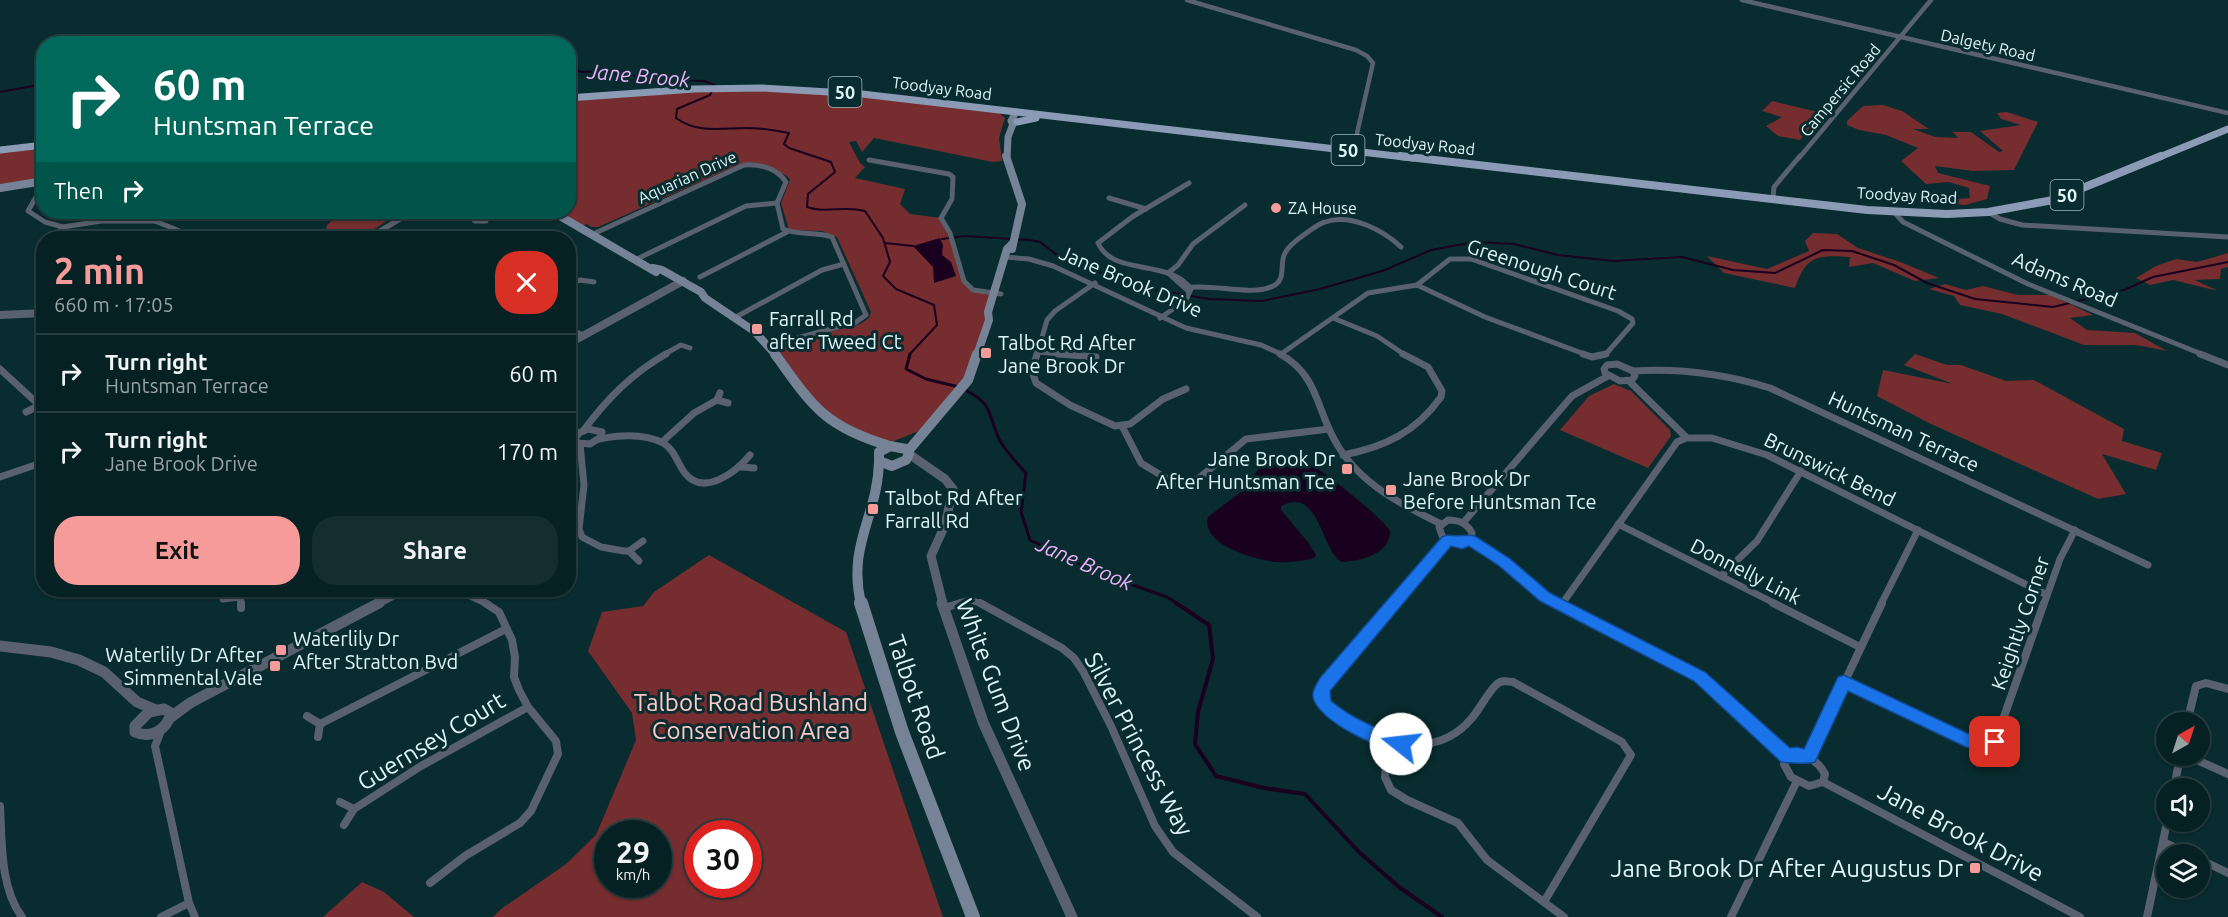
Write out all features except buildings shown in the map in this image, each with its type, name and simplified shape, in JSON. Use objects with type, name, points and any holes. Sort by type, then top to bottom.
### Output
[{"type":"main road","name":"Toodyay Road","points":[[576,97],[723,88],[843,92],[1894,212],[1988,212],[2053,200],[2228,129]]},
{"type":"main road","points":[[856,435],[903,447],[909,453],[962,389],[975,364],[989,320],[994,314],[997,294],[1022,213],[1022,203],[1009,169],[1006,153],[1007,138],[1020,112]]},
{"type":"main road","points":[[1015,123],[1039,118],[1090,121]]},
{"type":"main road","points":[[0,150],[36,146]]},
{"type":"main road","points":[[0,188],[36,183]]},
{"type":"main road","points":[[566,219],[653,268],[657,274],[682,285],[736,317],[768,346],[814,407],[856,435],[878,458],[895,465]]},
{"type":"main road","points":[[878,458],[881,450],[931,426]]},
{"type":"main road","name":"Talbot Road","points":[[909,453],[906,460],[895,465],[878,486],[859,538],[856,563],[858,589],[890,698],[973,917]]},
{"type":"main road","name":"Talbot Road","points":[[878,458],[878,486]]},
{"type":"street","points":[[1187,0],[1339,44],[1367,56],[1372,63],[1353,151]]},
{"type":"street","name":"Dalgety Road","points":[[1742,0],[2228,113]]},
{"type":"street","name":"Campersic Road","points":[[1773,198],[1774,187],[1931,0]]},
{"type":"street","points":[[869,160],[951,175],[953,179],[952,199],[941,216],[952,238],[966,285],[973,290],[997,294]]},
{"type":"street","name":"Aquarian Drive","points":[[593,234],[747,164],[760,165],[785,178],[786,182],[777,203],[783,229],[788,232]]},
{"type":"street","points":[[1190,183],[1100,240],[1098,248],[1113,259],[1168,273],[1174,281],[1189,289],[1213,285],[1262,288],[1276,285],[1281,280],[1285,253],[1326,221],[1377,228],[1401,247]]},
{"type":"street","points":[[36,196],[28,211],[36,216]]},
{"type":"street","points":[[1109,198],[1146,209]]},
{"type":"street","points":[[637,259],[746,206],[777,203]]},
{"type":"street","points":[[1168,273],[1178,265],[1192,244],[1245,205]]},
{"type":"street","name":"Adams Road","points":[[1894,212],[1903,222],[2028,284],[2228,365]]},
{"type":"street","points":[[1988,212],[2000,219],[2022,225],[2228,237]]},
{"type":"street","points":[[40,219],[63,227],[101,221],[155,221],[178,231]]},
{"type":"street","points":[[155,221],[159,219]]},
{"type":"street","points":[[380,231],[400,219]]},
{"type":"street","points":[[473,219],[486,221]]},
{"type":"street","points":[[59,231],[63,227]]},
{"type":"street","points":[[700,277],[788,232],[829,235],[834,239],[866,313],[864,318],[768,346]]},
{"type":"street","name":"Greenough Court","points":[[1281,354],[1368,293],[1417,285],[1450,259],[1463,257],[1618,311],[1632,319],[1633,323],[1606,354],[1592,357],[1477,314],[1417,285]]},
{"type":"street","name":"Jane Brook Drive","points":[[1007,258],[1044,264],[1095,283],[1160,318],[1197,331],[1254,343],[1281,354],[1299,367],[1312,383],[1329,429],[1343,455],[1373,485],[1441,524]]},
{"type":"street","points":[[736,317],[822,270],[844,264]]},
{"type":"street","points":[[576,279],[579,277],[594,282]]},
{"type":"street","points":[[1095,283],[1050,315],[1044,325],[1032,371],[1036,382],[1090,416],[1107,424],[1122,426],[1136,421],[1163,399],[1186,389]]},
{"type":"street","points":[[576,339],[682,285]]},
{"type":"street","points":[[1160,318],[1186,300],[1189,289]]},
{"type":"street","points":[[0,315],[36,313]]},
{"type":"street","points":[[1334,318],[1377,336],[1408,357],[1424,364],[1442,391],[1436,404],[1404,435],[1363,451],[1343,455]]},
{"type":"street","points":[[576,332],[583,335]]},
{"type":"street","points":[[639,561],[629,551],[604,548],[579,534],[582,510],[580,437],[591,425],[609,397],[648,364],[683,342],[690,348]]},
{"type":"street","points":[[1037,352],[1096,357]]},
{"type":"street","name":"Huntsman Terrace","points":[[1608,376],[1604,369],[1612,364],[1624,365],[1633,371],[1683,370],[1733,377],[1770,388],[1800,400],[2148,565]]},
{"type":"street","points":[[1733,368],[1733,377]]},
{"type":"street","points":[[0,369],[7,372],[23,392],[36,400]]},
{"type":"street","points":[[1463,523],[1572,396],[1608,376],[1620,381],[1629,381],[1635,376],[1633,371]]},
{"type":"street","points":[[1561,606],[1677,442],[1686,437],[1629,381]]},
{"type":"street","points":[[662,442],[694,413],[717,400],[720,393]]},
{"type":"street","points":[[717,400],[728,403]]},
{"type":"street","points":[[26,412],[36,406]]},
{"type":"street","points":[[591,425],[603,436]]},
{"type":"street","points":[[1122,426],[1141,463],[1172,482],[1180,484],[1198,479],[1246,439],[1329,429]]},
{"type":"street","points":[[582,454],[590,444],[603,436],[635,436],[662,442],[671,449],[687,476],[697,482],[715,483],[741,467],[750,455]]},
{"type":"street","name":"Brunswick Bend","points":[[1686,437],[1701,436],[1752,450],[1801,471],[2047,595]]},
{"type":"street","points":[[576,437],[580,437],[590,444]]},
{"type":"street","name":"White Gum Drive","points":[[909,453],[945,479],[953,489],[945,525],[932,556],[944,608],[983,722],[1072,917]]},
{"type":"street","points":[[0,477],[36,465]]},
{"type":"street","points":[[895,465],[930,470]]},
{"type":"street","points":[[741,467],[754,468]]},
{"type":"street","points":[[1721,576],[1757,541],[1801,471]]},
{"type":"street","points":[[1453,520],[1463,523],[1473,533],[1470,540],[1462,543],[1447,540],[1439,531],[1441,524],[1453,520]]},
{"type":"street","name":"Donnelly Link","points":[[1618,524],[1860,647]]},
{"type":"street","points":[[1809,757],[1918,530]]},
{"type":"street","name":"Keightly Corner","points":[[1844,682],[1966,740],[1989,745],[1995,742],[2064,549],[2075,530]]},
{"type":"street","points":[[1447,540],[1326,683],[1321,698],[1325,706],[1334,714],[1368,733],[1388,742],[1413,745],[1431,743],[1455,734],[1496,685],[1503,681],[1513,682],[1622,742],[1631,755],[1544,902]]},
{"type":"street","points":[[1470,540],[1492,553],[1536,591],[1561,606],[1699,676],[1787,757]]},
{"type":"street","points":[[629,551],[643,541]]},
{"type":"street","points":[[223,599],[240,597],[241,608]]},
{"type":"street","points":[[140,719],[190,703],[390,597]]},
{"type":"street","points":[[430,884],[465,856],[520,823],[531,811],[558,754],[556,741],[528,707],[514,677],[515,657],[512,640],[498,612],[473,597]]},
{"type":"street","name":"Silver Princess Way","points":[[944,608],[969,600],[981,603],[1062,648],[1074,658],[1083,670],[1155,826],[1173,852],[1257,917]]},
{"type":"street","points":[[320,724],[506,629]]},
{"type":"street","points":[[0,646],[51,652],[79,660],[104,672],[137,702],[164,712]]},
{"type":"street","points":[[2190,712],[2196,686],[2206,683],[2228,689]]},
{"type":"street","points":[[137,702],[140,719],[134,730],[155,746],[189,903],[195,917]]},
{"type":"street","name":"Guernsey Court","points":[[344,825],[354,809],[422,766],[528,707]]},
{"type":"street","points":[[155,746],[163,729],[164,712]]},
{"type":"street","points":[[307,716],[320,724]]},
{"type":"street","points":[[318,737],[320,724]]},
{"type":"street","points":[[143,735],[163,729]]},
{"type":"street","points":[[1388,742],[1385,777],[1391,790],[1407,800],[1458,823],[1487,860],[1564,917]]},
{"type":"street","points":[[1787,757],[1797,754],[1809,757],[1823,769],[1823,782]]},
{"type":"street","points":[[1731,917],[1797,781],[1785,768],[1787,757]]},
{"type":"street","points":[[2210,766],[2228,774]]},
{"type":"street","name":"Jane Brook Drive","points":[[1797,781],[1809,786],[1823,782],[2080,917]]},
{"type":"street","name":"Guernsey Court","points":[[340,802],[354,809]]},
{"type":"street","points":[[0,806],[4,897],[22,917]]},
{"type":"street","points":[[2147,917],[2165,832]]},
{"type":"street","points":[[2163,842],[2167,844]]},
{"type":"street","points":[[2210,864],[2228,873]]},
{"type":"street","points":[[161,917],[189,903]]},
{"type":"green space","points":[[791,89],[998,112],[1005,118],[999,138],[1002,161],[993,162],[874,138],[862,152],[856,141],[849,142],[860,163],[865,167],[855,178],[905,189],[900,204],[910,214],[941,218],[969,287],[994,294],[975,364],[931,426],[894,441],[877,440],[833,416],[807,391],[779,351],[781,346],[787,343],[860,324],[869,318],[871,312],[837,237],[822,231],[789,230],[781,203],[790,180],[787,176],[768,167],[744,164],[598,227],[591,227],[587,224],[582,226],[570,219],[576,219],[576,98],[643,93]]},
{"type":"green space","points":[[1772,101],[1818,112],[1824,117],[1813,124],[1800,140],[1778,136],[1766,126],[1782,117],[1762,111]]},
{"type":"green space","points":[[1883,105],[1902,111],[1929,129],[1913,129],[1935,137],[1958,138],[1953,132],[1971,132],[1999,152],[2003,151],[1980,131],[2021,125],[2001,119],[1997,113],[2007,112],[2038,122],[2014,170],[1973,171],[1935,166],[1938,173],[1990,186],[1987,199],[1965,205],[1925,202],[1970,198],[1969,188],[1949,182],[1926,184],[1901,161],[1918,148],[1886,135],[1859,130],[1847,125],[1847,121],[1863,106]]},
{"type":"green space","points":[[36,146],[36,179],[0,186],[0,150]]},
{"type":"green space","points":[[333,219],[390,219],[371,231],[326,231],[327,225]]},
{"type":"green space","points":[[1813,233],[1837,234],[1858,248],[1939,278],[1915,281],[1873,263],[1849,267],[1850,257],[1829,256],[1809,263],[1799,277],[1795,288],[1724,273],[1707,256],[1767,269],[1809,251],[1805,241]]},
{"type":"green space","points":[[2228,253],[2228,267],[2221,269],[2220,279],[2195,280],[2218,291],[2173,280],[2150,285],[2136,278],[2156,266],[2176,259],[2197,262]]},
{"type":"green space","points":[[1945,284],[1966,290],[1983,286],[2018,295],[2051,295],[2093,315],[2070,318],[2087,330],[2135,333],[2167,351],[2136,345],[2084,345],[2002,314],[1960,305],[1954,296],[1929,289]]},
{"type":"green space","points":[[1915,354],[1947,365],[1961,365],[2006,381],[2034,380],[2124,429],[2122,441],[2162,453],[2156,470],[2102,454],[2126,494],[2098,499],[1931,424],[1877,396],[1883,370],[1953,384],[1904,365]]},
{"type":"green space","points":[[1614,384],[1631,391],[1670,430],[1671,436],[1648,468],[1560,430],[1589,396]]},
{"type":"green space","name":"Talbot Road Bushland Conservation Area","points":[[709,555],[846,632],[943,917],[493,917],[566,864],[594,837],[594,898],[672,898],[672,820],[602,820],[636,740],[632,713],[588,651],[602,612],[643,606],[654,592]]},
{"type":"green space","points":[[362,882],[384,892],[414,917],[323,917]]},
{"type":"shaded area","points":[[940,238],[943,245],[942,255],[951,262],[956,276],[934,283],[933,267],[913,246]]},
{"type":"shaded area","points":[[1282,456],[1305,461],[1313,466],[1363,504],[1384,524],[1390,531],[1389,539],[1380,551],[1366,558],[1342,562],[1329,546],[1312,512],[1304,504],[1294,502],[1281,506],[1281,510],[1307,541],[1316,555],[1314,558],[1290,562],[1267,561],[1231,549],[1212,536],[1208,527],[1208,517],[1246,488],[1261,465]]},
{"type":"waterway","name":"Jane Brook","points":[[576,71],[609,71],[653,79],[704,81],[715,85],[710,95],[677,109],[676,118],[701,128],[757,128],[789,133],[784,144],[789,148],[831,162],[835,172],[808,194],[807,207],[821,210],[857,209],[865,211],[883,238],[890,262],[883,276],[896,289],[934,305],[937,325],[909,355]]},
{"type":"waterway","name":"Jane Brook","points":[[0,92],[36,85]]},
{"type":"waterway","points":[[942,239],[964,236],[1030,240],[1040,242],[1057,255],[1138,287],[1209,299],[1262,301],[1320,289],[1385,270],[1431,250],[1474,242],[1514,244],[1558,255],[1613,261],[1682,257],[1733,270],[1775,273],[1823,250],[1852,251],[1894,265],[1927,283],[1975,299],[2053,307],[2124,290],[2153,277],[2228,262]]},
{"type":"waterway","points":[[885,243],[913,246]]},
{"type":"waterway","name":"Jane Brook","points":[[910,354],[906,369],[926,379],[959,387]]},
{"type":"waterway","name":"Jane Brook","points":[[965,390],[985,405],[1002,444],[1026,473],[1021,512],[1030,540],[1096,572],[1167,597],[1178,604]]},
{"type":"waterway","name":"Jane Brook","points":[[1176,603],[1209,625],[1213,659],[1198,712],[1195,744],[1216,776],[1264,788],[1305,794],[1359,852],[1399,887],[1442,917]]},
{"type":"place","name":"ZA House","points":[[1276,208]]},
{"type":"place","name":"Farrall Rd after Tweed Ct","points":[[757,329]]},
{"type":"place","name":"Talbot Rd After Jane Brook Dr","points":[[986,353]]},
{"type":"place","name":"Jane Brook Dr After Huntsman Tce","points":[[1347,469]]},
{"type":"place","name":"Jane Brook Dr Before Huntsman Tce","points":[[1391,490]]},
{"type":"place","name":"Talbot Rd After Farrall Rd","points":[[873,509]]},
{"type":"place","name":"Waterlily Dr After Stratton Bvd","points":[[281,650]]},
{"type":"place","name":"Waterlily Dr After Simmental Vale","points":[[275,666]]},
{"type":"place","name":"Jane Brook Dr After Augustus Dr","points":[[1975,868]]},
{"type":"route","points":[[1401,744],[1378,738],[1334,714],[1325,706],[1321,698],[1322,691],[1326,683],[1447,540],[1462,543],[1470,540],[1504,562],[1545,597],[1699,676],[1787,757],[1797,754],[1809,757],[1844,682],[1966,740],[1989,745],[1995,742]]}]
